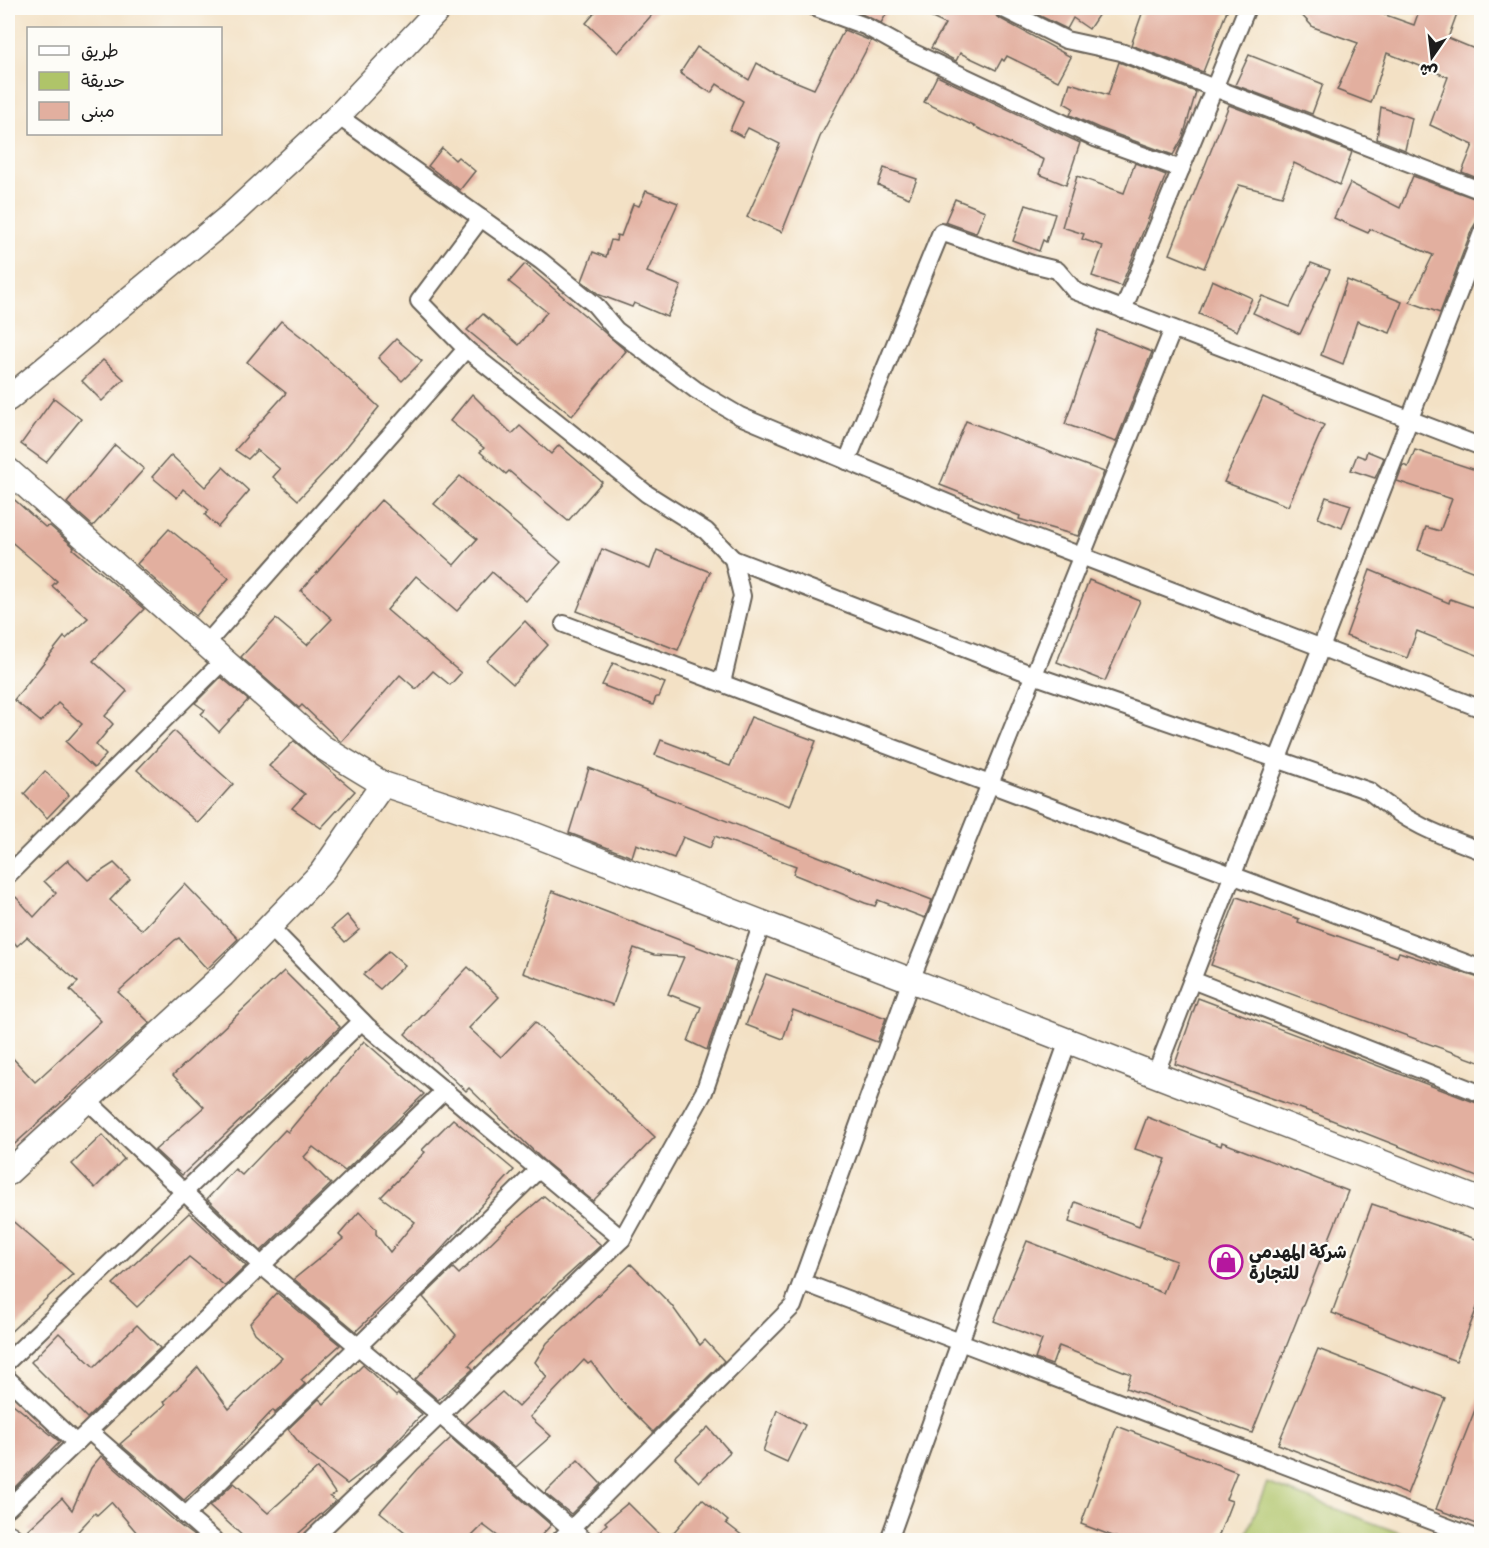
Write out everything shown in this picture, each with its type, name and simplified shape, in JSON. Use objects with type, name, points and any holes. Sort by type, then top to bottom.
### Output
[{"type":"street","points":[[8,399],[231,215],[338,116],[440,8]]},
{"type":"street","points":[[816,8],[865,26],[910,51],[1095,138],[1181,169]]},
{"type":"street","points":[[1002,8],[1066,40],[1121,52],[1214,90],[1482,191]]},
{"type":"street","points":[[1123,310],[1247,8]]},
{"type":"street","points":[[338,116],[541,261],[595,305],[616,330],[696,390],[740,416],[1000,525],[1482,709]]},
{"type":"street","points":[[481,218],[419,301],[466,349],[647,494],[706,531],[733,559],[1033,675],[1369,792],[1399,816],[1426,831],[1482,851]]},
{"type":"street","points":[[847,460],[941,232],[1032,264],[1058,270],[1075,291],[1482,447]]},
{"type":"street","points":[[1155,1075],[1482,233]]},
{"type":"street","points":[[87,1100],[262,1266],[440,1415],[571,1537],[793,1306],[911,980],[988,783],[1173,329]]},
{"type":"street","points":[[206,644],[466,349]]},
{"type":"street","points":[[8,470],[322,747],[383,784],[517,828],[1482,1201]]},
{"type":"street","points":[[722,683],[742,596],[733,559]]},
{"type":"street","points":[[564,624],[1482,969]]},
{"type":"street","points":[[8,875],[224,660]]},
{"type":"street","points":[[8,1173],[223,975],[270,927],[321,873],[383,784]]},
{"type":"street","points":[[311,1540],[622,1239],[704,1092],[762,923]]},
{"type":"street","points":[[270,927],[362,1021],[622,1239]]},
{"type":"street","points":[[1192,980],[1482,1094]]},
{"type":"street","points":[[8,1362],[362,1021]]},
{"type":"street","points":[[889,1540],[1068,1041]]},
{"type":"street","points":[[8,1508],[445,1090]]},
{"type":"street","points":[[186,1516],[539,1169]]},
{"type":"street","points":[[802,1282],[1482,1540]]},
{"type":"street","points":[[8,1379],[76,1443]]},
{"type":"street","points":[[89,1431],[214,1540]]},
{"type":"street","points":[[8,1537],[12,1540]]},
{"type":"green space","points":[[1267,1483],[1418,1540],[1244,1540]]},
{"type":"building","points":[[599,8],[658,8],[618,53],[586,23]]},
{"type":"building","points":[[857,8],[890,8],[881,23],[855,11]]},
{"type":"building","points":[[911,8],[992,8],[997,17],[1071,57],[1058,81],[1007,56],[1004,61],[1002,59],[996,70],[960,53],[956,61],[931,48],[945,24]]},
{"type":"building","points":[[1024,8],[1103,8],[1089,29],[1073,18],[1067,29]]},
{"type":"building","points":[[1144,8],[1228,8],[1203,72],[1131,45]]},
{"type":"building","points":[[1295,8],[1366,8],[1414,25],[1420,8],[1459,8],[1448,38],[1482,52],[1482,180],[1462,172],[1473,145],[1430,125],[1448,77],[1387,53],[1371,103],[1337,90],[1358,43],[1313,27]]},
{"type":"building","points":[[844,30],[871,41],[820,137],[782,232],[747,217],[780,144],[748,128],[743,137],[730,130],[743,101],[717,84],[711,93],[680,73],[697,47],[749,80],[757,63],[770,71],[814,89]]},
{"type":"building","points":[[1249,55],[1323,84],[1312,114],[1235,85]]},
{"type":"building","points":[[1119,62],[1196,92],[1183,137],[1173,155],[1070,115],[1073,108],[1064,103],[1070,83],[1108,95]]},
{"type":"building","points":[[937,76],[1080,143],[1066,185],[1039,174],[1044,160],[924,102]]},
{"type":"building","points":[[1229,105],[1352,152],[1340,185],[1294,163],[1282,196],[1239,185],[1204,268],[1170,254]]},
{"type":"building","points":[[1381,107],[1412,118],[1405,150],[1377,139]]},
{"type":"building","points":[[442,148],[455,160],[458,157],[475,171],[460,190],[428,166]]},
{"type":"building","points":[[1135,163],[1166,175],[1121,286],[1092,276],[1103,246],[1082,239],[1084,234],[1062,227],[1077,176],[1124,193]]},
{"type":"building","points":[[884,168],[917,179],[909,198],[878,185]]},
{"type":"building","points":[[1413,176],[1482,201],[1482,213],[1472,229],[1440,313],[1410,302],[1433,255],[1370,229],[1368,233],[1334,218],[1350,183],[1400,208]]},
{"type":"building","points":[[646,191],[678,203],[647,272],[681,286],[667,317],[634,303],[632,307],[600,295],[582,281],[593,252],[606,257],[611,240],[616,241],[617,235],[621,236],[633,204],[639,206]]},
{"type":"building","points":[[955,199],[985,211],[976,233],[945,222]]},
{"type":"building","points":[[1026,205],[1055,214],[1046,242],[1043,240],[1039,251],[1013,241]]},
{"type":"building","points":[[1311,263],[1330,270],[1300,334],[1253,313],[1262,296],[1290,307]]},
{"type":"building","points":[[525,264],[626,351],[572,416],[467,330],[483,314],[519,345],[547,312],[509,282]]},
{"type":"building","points":[[1212,280],[1252,298],[1237,331],[1199,314]]},
{"type":"building","points":[[1347,280],[1402,302],[1390,333],[1357,321],[1343,364],[1321,355]]},
{"type":"building","points":[[281,321],[312,345],[379,407],[336,460],[298,500],[273,477],[280,469],[257,450],[248,459],[235,450],[286,393],[247,362]]},
{"type":"building","points":[[1098,330],[1152,352],[1116,442],[1065,424]]},
{"type":"building","points":[[396,339],[422,361],[402,381],[378,358]]},
{"type":"building","points":[[103,360],[124,379],[102,401],[82,381]]},
{"type":"building","points":[[472,394],[512,434],[520,426],[551,454],[559,445],[602,482],[568,521],[509,471],[506,474],[480,452],[484,448],[450,421]]},
{"type":"building","points":[[1263,397],[1324,425],[1288,506],[1224,482]]},
{"type":"building","points":[[54,398],[81,419],[46,462],[21,444]]},
{"type":"building","points":[[966,421],[1104,472],[1078,536],[1019,519],[1020,516],[940,485]]},
{"type":"building","points":[[115,445],[144,469],[93,526],[67,503]]},
{"type":"building","points":[[1415,450],[1482,472],[1482,575],[1418,550],[1426,527],[1440,531],[1452,499],[1397,481],[1403,465],[1408,467]]},
{"type":"building","points":[[1367,451],[1384,458],[1375,478],[1351,470],[1357,455],[1365,458]]},
{"type":"building","points":[[171,455],[205,487],[223,467],[249,491],[218,527],[205,515],[209,510],[183,489],[177,498],[152,477]]},
{"type":"building","points":[[460,476],[561,562],[526,601],[492,572],[457,611],[416,576],[387,610],[461,673],[450,685],[433,671],[416,689],[400,675],[341,742],[302,705],[299,708],[241,657],[276,619],[307,645],[332,619],[301,591],[381,500],[454,565],[477,539],[434,504]]},
{"type":"building","points":[[8,494],[45,527],[50,526],[74,547],[73,549],[144,609],[93,661],[127,691],[105,716],[113,724],[96,745],[106,755],[94,768],[66,742],[82,724],[58,703],[41,722],[14,700],[64,637],[66,639],[88,618],[52,586],[57,581],[8,539]]},
{"type":"building","points":[[1326,497],[1351,505],[1342,528],[1318,518]]},
{"type":"building","points":[[169,529],[229,578],[196,616],[137,564]]},
{"type":"building","points":[[602,549],[650,569],[657,550],[710,572],[678,650],[577,611]]},
{"type":"building","points":[[1370,570],[1449,603],[1450,599],[1482,610],[1482,657],[1417,631],[1407,658],[1346,636]]},
{"type":"building","points":[[1089,580],[1140,601],[1105,681],[1057,662]]},
{"type":"building","points":[[525,621],[548,645],[513,684],[487,661]]},
{"type":"building","points":[[613,663],[665,683],[653,705],[602,685]]},
{"type":"building","points":[[221,677],[248,700],[219,732],[201,714],[205,710],[195,703]]},
{"type":"building","points":[[751,717],[816,741],[790,806],[655,755],[661,740],[730,766]]},
{"type":"building","points":[[174,731],[233,784],[198,823],[137,770]]},
{"type":"building","points":[[294,741],[355,791],[321,828],[292,808],[305,794],[269,766]]},
{"type":"building","points":[[589,768],[932,900],[925,918],[878,900],[875,906],[865,903],[793,874],[796,866],[715,836],[710,848],[683,837],[674,858],[636,844],[632,857],[569,833]]},
{"type":"building","points":[[45,771],[69,795],[47,818],[24,794]]},
{"type":"building","points":[[68,860],[88,880],[114,863],[130,879],[110,900],[142,930],[185,884],[238,939],[207,969],[179,938],[118,992],[150,1023],[8,1150],[8,1053],[35,1082],[101,1021],[70,990],[78,982],[27,937],[17,946],[8,934],[8,906],[16,897],[34,917],[56,893],[44,881]]},
{"type":"building","points":[[552,891],[737,962],[707,1050],[688,1041],[701,1007],[668,994],[684,957],[654,955],[634,948],[613,1005],[523,973]]},
{"type":"building","points":[[1237,897],[1299,919],[1298,922],[1397,957],[1399,952],[1482,979],[1482,1063],[1211,965]]},
{"type":"building","points":[[347,915],[359,930],[345,942],[332,928]]},
{"type":"building","points":[[389,951],[405,965],[380,989],[363,975]]},
{"type":"building","points":[[468,967],[499,997],[469,1028],[501,1057],[535,1022],[655,1137],[593,1201],[543,1160],[469,1088],[466,1091],[405,1034]]},
{"type":"building","points":[[284,971],[340,1027],[182,1175],[155,1150],[204,1107],[173,1075]]},
{"type":"building","points":[[766,974],[886,1018],[877,1042],[793,1010],[783,1039],[746,1025]]},
{"type":"building","points":[[1198,998],[1482,1105],[1482,1179],[1319,1115],[1175,1064]]},
{"type":"building","points":[[364,1041],[424,1094],[345,1171],[313,1147],[304,1157],[331,1184],[261,1251],[207,1199],[235,1169],[242,1175],[285,1130],[288,1132]]},
{"type":"building","points":[[1147,1117],[1221,1146],[1222,1142],[1348,1191],[1252,1433],[1126,1388],[1131,1374],[1059,1346],[1052,1365],[1035,1359],[1042,1340],[994,1321],[1027,1241],[1163,1293],[1176,1261],[1069,1222],[1075,1202],[1139,1226],[1166,1159],[1135,1149]]},
{"type":"building","points":[[453,1119],[514,1170],[437,1254],[356,1331],[294,1279],[343,1239],[339,1235],[359,1212],[376,1229],[376,1234],[390,1252],[415,1222],[381,1197],[425,1152],[422,1150]]},
{"type":"building","points":[[102,1135],[124,1159],[95,1188],[72,1164]]},
{"type":"building","points":[[544,1196],[601,1245],[469,1365],[473,1369],[438,1400],[415,1380],[456,1335],[423,1297],[453,1268],[459,1274],[507,1227]]},
{"type":"building","points":[[1372,1204],[1482,1241],[1482,1295],[1456,1361],[1332,1313]]},
{"type":"building","points":[[189,1213],[246,1266],[225,1286],[189,1257],[137,1307],[113,1284]]},
{"type":"building","points":[[8,1217],[73,1274],[8,1334]]},
{"type":"building","points":[[631,1264],[672,1306],[700,1345],[705,1340],[724,1361],[653,1432],[620,1399],[591,1362],[588,1364],[584,1360],[530,1417],[551,1436],[516,1467],[466,1424],[502,1392],[518,1407],[547,1377],[535,1362],[547,1343]]},
{"type":"building","points":[[277,1293],[340,1345],[301,1380],[305,1384],[275,1413],[273,1410],[218,1469],[184,1500],[120,1444],[166,1404],[164,1402],[198,1367],[229,1409],[282,1358],[255,1333],[250,1323]]},
{"type":"building","points":[[137,1325],[160,1348],[87,1418],[31,1362],[59,1333],[94,1367]]},
{"type":"building","points":[[1318,1349],[1445,1398],[1407,1494],[1278,1444]]},
{"type":"building","points":[[363,1365],[396,1396],[398,1394],[422,1414],[381,1458],[347,1484],[309,1455],[288,1429],[319,1399],[324,1404]]},
{"type":"building","points":[[1480,1397],[1482,1397],[1482,1526],[1436,1509]]},
{"type":"building","points":[[8,1400],[60,1442],[8,1494]]},
{"type":"building","points":[[777,1410],[805,1425],[787,1462],[763,1451]]},
{"type":"building","points":[[1117,1426],[1237,1472],[1226,1499],[1232,1501],[1217,1540],[1123,1540],[1081,1524]]},
{"type":"building","points":[[708,1427],[730,1452],[699,1482],[675,1458]]},
{"type":"building","points":[[451,1438],[551,1525],[537,1540],[503,1540],[483,1525],[468,1540],[415,1540],[380,1512],[418,1469]]},
{"type":"building","points":[[101,1456],[199,1540],[143,1540],[111,1502],[97,1515],[95,1513],[70,1540],[40,1540],[28,1530],[62,1498],[72,1510],[91,1468]]},
{"type":"building","points":[[578,1460],[601,1484],[571,1514],[545,1493]]},
{"type":"building","points":[[318,1468],[335,1493],[330,1497],[336,1501],[291,1540],[247,1540],[210,1506],[234,1483],[268,1513]]},
{"type":"building","points":[[702,1499],[728,1521],[726,1523],[748,1540],[667,1540]]},
{"type":"building","points":[[628,1503],[665,1540],[594,1540],[594,1536],[607,1524],[605,1522]]},
{"type":"place","name":"شركة المهدمي للتجارة","points":[[1226,1262]]}]
